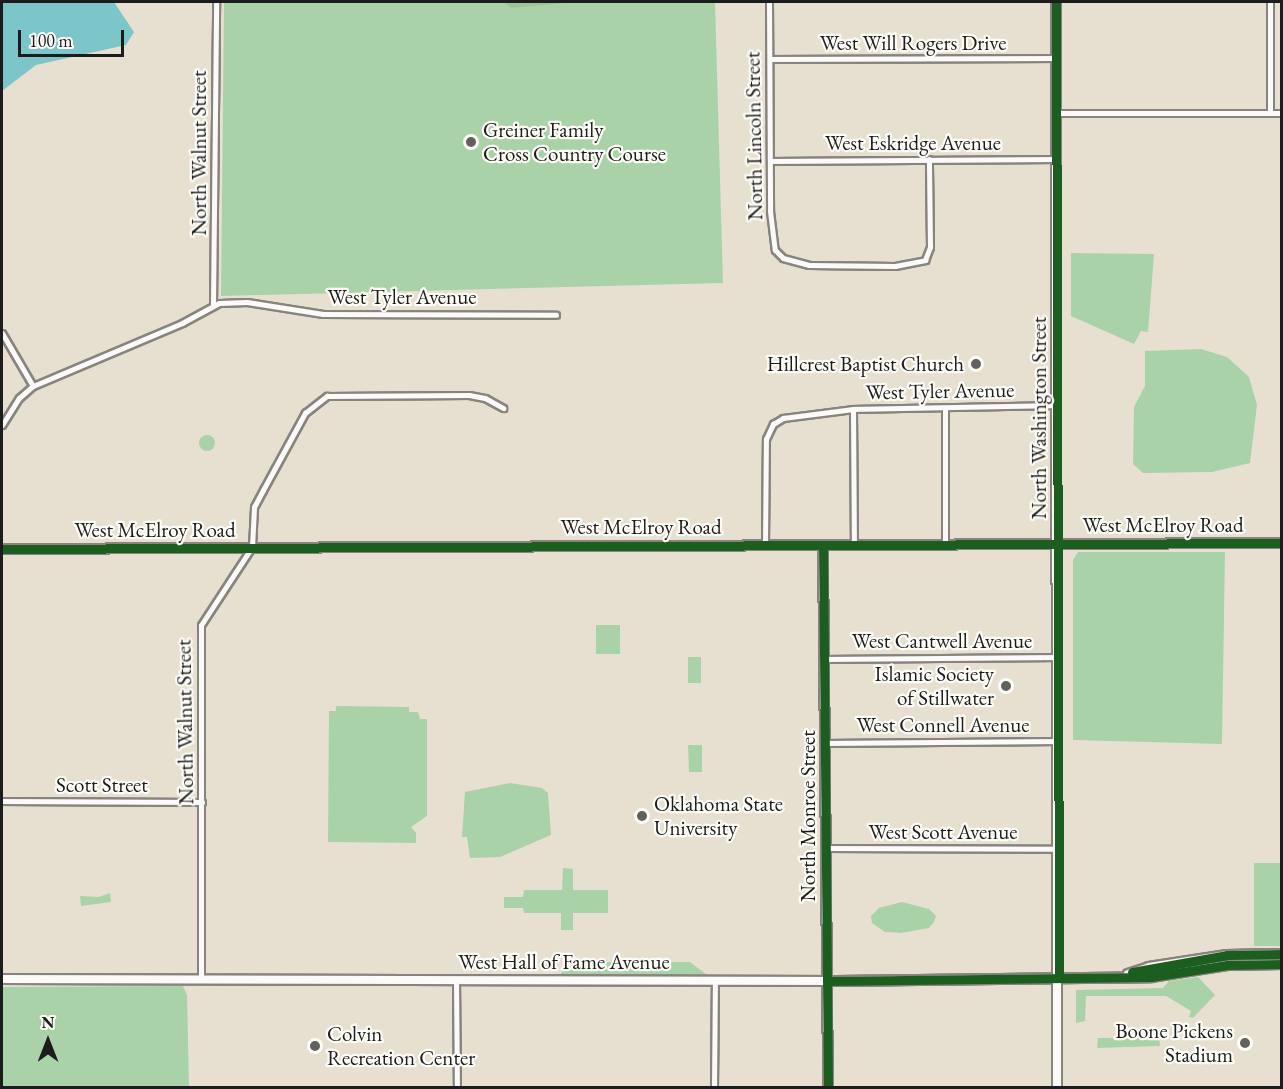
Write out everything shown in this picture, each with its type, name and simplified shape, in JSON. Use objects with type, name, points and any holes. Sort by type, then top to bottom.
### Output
[{"type":"main road","name":"North Washington Street","points":[[1056,2],[1060,849],[1057,1088]]},
{"type":"main road","name":"West McElroy Road","points":[[2,549],[1281,543]]},
{"type":"main road","name":"North Monroe Street","points":[[823,544],[828,1088]]},
{"type":"main road","name":"West Hall of Fame Avenue","points":[[1126,975],[1149,967],[1227,955],[1281,954]]},
{"type":"main road","name":"West Hall of Fame Avenue","points":[[2,979],[828,981],[1126,975],[1151,977],[1227,965],[1281,964]]},
{"type":"street","name":"North Walnut Street","points":[[213,305],[216,2]]},
{"type":"street","name":"North Lincoln Street","points":[[769,2],[772,237],[775,250],[790,263],[896,266],[921,263],[928,254],[929,159]]},
{"type":"street","points":[[1269,3],[1270,112]]},
{"type":"street","name":"West Will Rogers Drive","points":[[770,59],[1056,58]]},
{"type":"street","points":[[1055,113],[1281,112]]},
{"type":"street","name":"West Eskridge Avenue","points":[[771,161],[1056,159]]},
{"type":"street","name":"West Tyler Avenue","points":[[213,305],[247,302],[323,314],[356,315],[556,315]]},
{"type":"street","points":[[2,425],[19,398],[33,386],[182,323],[213,305]]},
{"type":"street","points":[[2,333],[33,386]]},
{"type":"street","points":[[252,547],[254,507],[305,413],[327,396],[469,395],[485,398],[503,408]]},
{"type":"street","name":"West Tyler Avenue","points":[[765,545],[766,439],[773,424],[783,418],[853,409],[1058,405]]},
{"type":"street","points":[[945,408],[945,543]]},
{"type":"street","points":[[853,409],[854,544]]},
{"type":"street","name":"North Walnut Street","points":[[201,980],[201,625],[252,547]]},
{"type":"street","name":"West Cantwell Avenue","points":[[825,659],[1059,657]]},
{"type":"street","name":"West Connell Avenue","points":[[826,742],[1059,741]]},
{"type":"street","name":"Scott Street","points":[[2,801],[202,802]]},
{"type":"street","name":"West Scott Avenue","points":[[826,848],[1060,849]]},
{"type":"street","points":[[456,980],[456,1088]]},
{"type":"street","points":[[714,981],[714,1088]]},
{"type":"green space","name":"Greiner Family Cross Country Course","points":[[224,2],[715,2],[723,283],[221,296]]},
{"type":"green space","points":[[503,2],[577,2],[511,8]]},
{"type":"green space","points":[[1071,253],[1154,254],[1148,332],[1141,331],[1134,344],[1071,316]]},
{"type":"green space","points":[[1201,349],[1227,357],[1249,377],[1257,405],[1250,463],[1212,472],[1143,473],[1133,464],[1134,407],[1145,386],[1145,351]]},
{"type":"green space","points":[[207,435],[213,437],[215,443],[213,449],[207,451],[201,449],[199,443],[201,437]]},
{"type":"green space","points":[[1078,552],[1225,552],[1222,744],[1073,740],[1073,560]]},
{"type":"green space","points":[[596,625],[620,625],[620,654],[596,654]]},
{"type":"green space","points":[[688,657],[701,657],[701,683],[688,683]]},
{"type":"green space","points":[[336,706],[409,707],[409,712],[418,712],[420,719],[427,719],[427,816],[411,827],[416,833],[416,843],[328,842],[329,711],[336,711]]},
{"type":"green space","points":[[688,745],[702,745],[702,772],[689,772]]},
{"type":"green space","points":[[510,783],[542,788],[548,793],[551,835],[500,857],[470,858],[467,837],[462,837],[465,792]]},
{"type":"green space","points":[[1254,863],[1281,863],[1281,946],[1254,946]]},
{"type":"green space","points":[[563,868],[573,869],[573,890],[608,890],[608,913],[573,913],[573,930],[561,930],[561,913],[524,913],[523,908],[504,908],[504,897],[523,897],[524,890],[562,890]]},
{"type":"green space","points":[[110,893],[111,902],[81,906],[80,896],[99,897]]},
{"type":"green space","points":[[902,902],[929,909],[936,916],[934,922],[929,928],[901,933],[885,932],[872,923],[871,916],[879,908]]},
{"type":"green space","points":[[603,962],[690,962],[715,981],[557,980],[564,968]]},
{"type":"green space","points":[[1198,977],[1215,995],[1193,1018],[1189,1017],[1191,1011],[1166,996],[1086,996],[1085,1021],[1076,1023],[1076,990],[1163,988],[1169,981]]},
{"type":"green space","points":[[183,986],[187,995],[189,1087],[2,1087],[2,987]]},
{"type":"green space","points":[[1098,1038],[1159,1038],[1160,1046],[1097,1048]]},
{"type":"water","points":[[2,2],[114,2],[134,32],[126,45],[36,65],[2,91]]},
{"type":"cycle path","points":[[1056,2],[1059,978]]},
{"type":"cycle path","points":[[2,549],[1282,543]]},
{"type":"cycle path","points":[[823,545],[828,1088]]},
{"type":"cycle path","points":[[1132,972],[1227,955],[1282,954]]},
{"type":"cycle path","points":[[828,981],[1151,977],[1227,965],[1282,964]]},
{"type":"place","name":"Greiner Family Cross Country Course","points":[[471,142]]},
{"type":"place","name":"Hillcrest Baptist Church","points":[[976,364]]},
{"type":"place","name":"Islamic Society of Stillwater","points":[[1006,686]]},
{"type":"place","name":"Oklahoma State University","points":[[642,816]]},
{"type":"place","name":"Boone Pickens Stadium","points":[[1245,1043]]},
{"type":"place","name":"Colvin Recreation Center","points":[[315,1046]]}]
